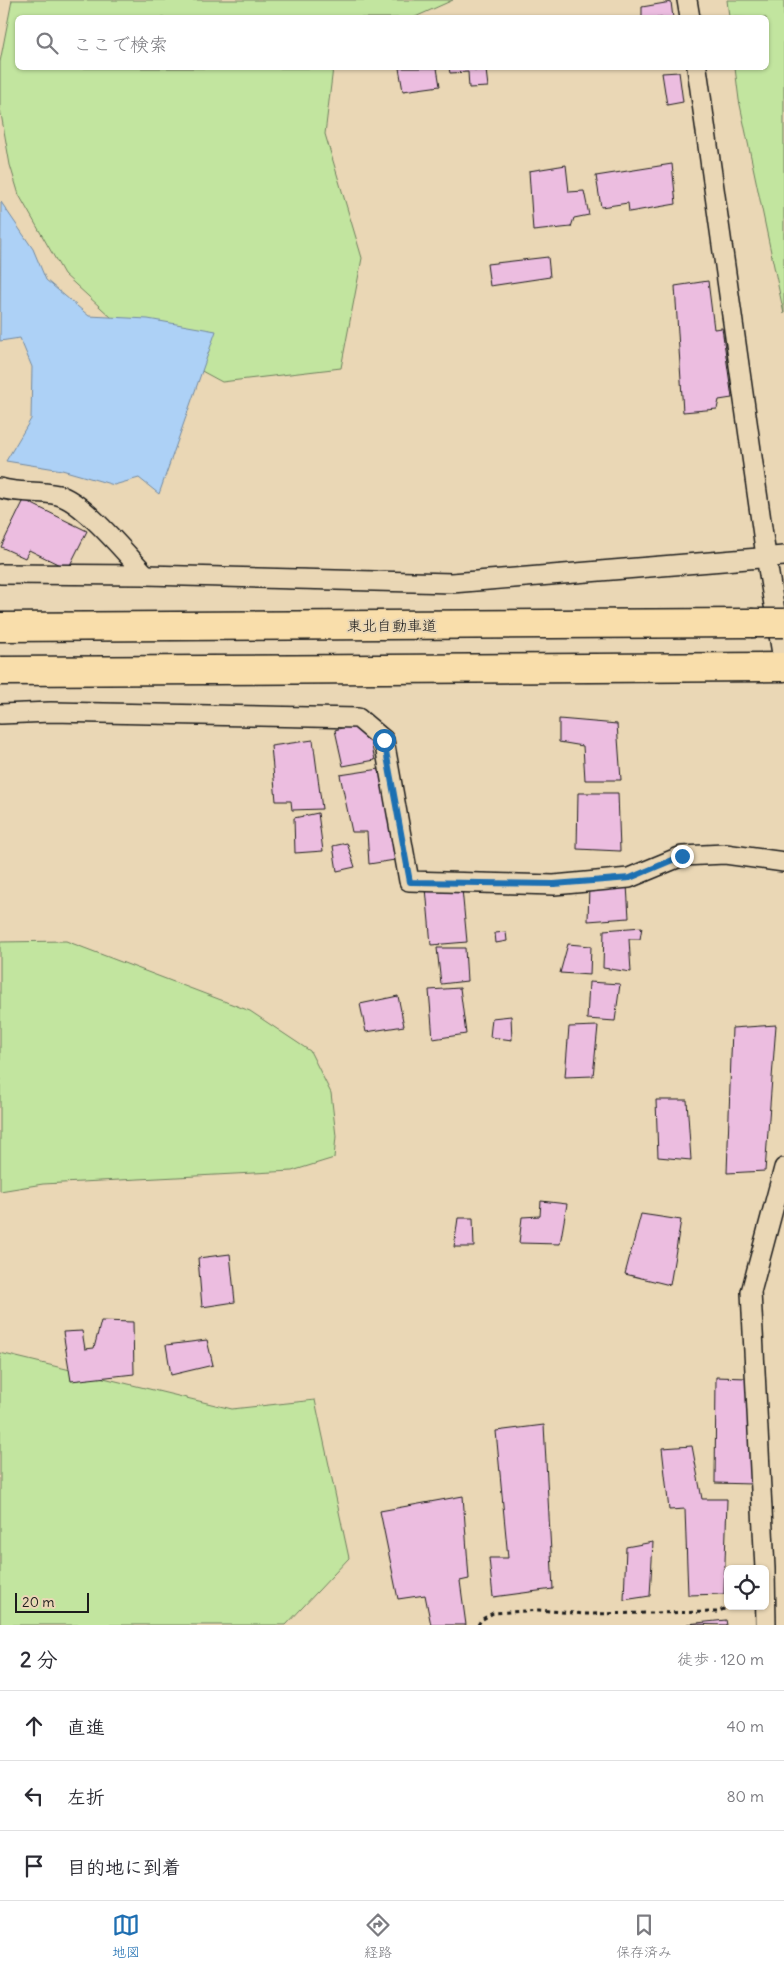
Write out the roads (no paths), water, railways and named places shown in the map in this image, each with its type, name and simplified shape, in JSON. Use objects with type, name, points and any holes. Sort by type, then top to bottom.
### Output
[{"type":"highway","name":"東北自動車道","points":[[0,627],[784,623]]},
{"type":"highway","points":[[0,671],[784,666]]},
{"type":"street","points":[[687,0],[690,15]]},
{"type":"street","points":[[697,70],[775,556],[784,666]]},
{"type":"street","points":[[0,488],[12,492],[59,495],[86,510],[146,575]]},
{"type":"street","points":[[0,574],[146,575],[452,583],[775,556]]},
{"type":"street","points":[[0,714],[51,712],[358,718],[384,740],[410,882],[554,884],[630,878],[682,856],[725,854],[784,862]]},
{"type":"street","points":[[765,1565],[751,1292],[784,1168]]},
{"type":"street","points":[[766,1610],[766,1625]]},
{"type":"water","points":[[1,202],[33,249],[46,280],[89,316],[148,319],[216,331],[159,494],[139,478],[114,485],[62,470],[6,461],[31,419],[32,367],[20,338],[0,341]]}]
